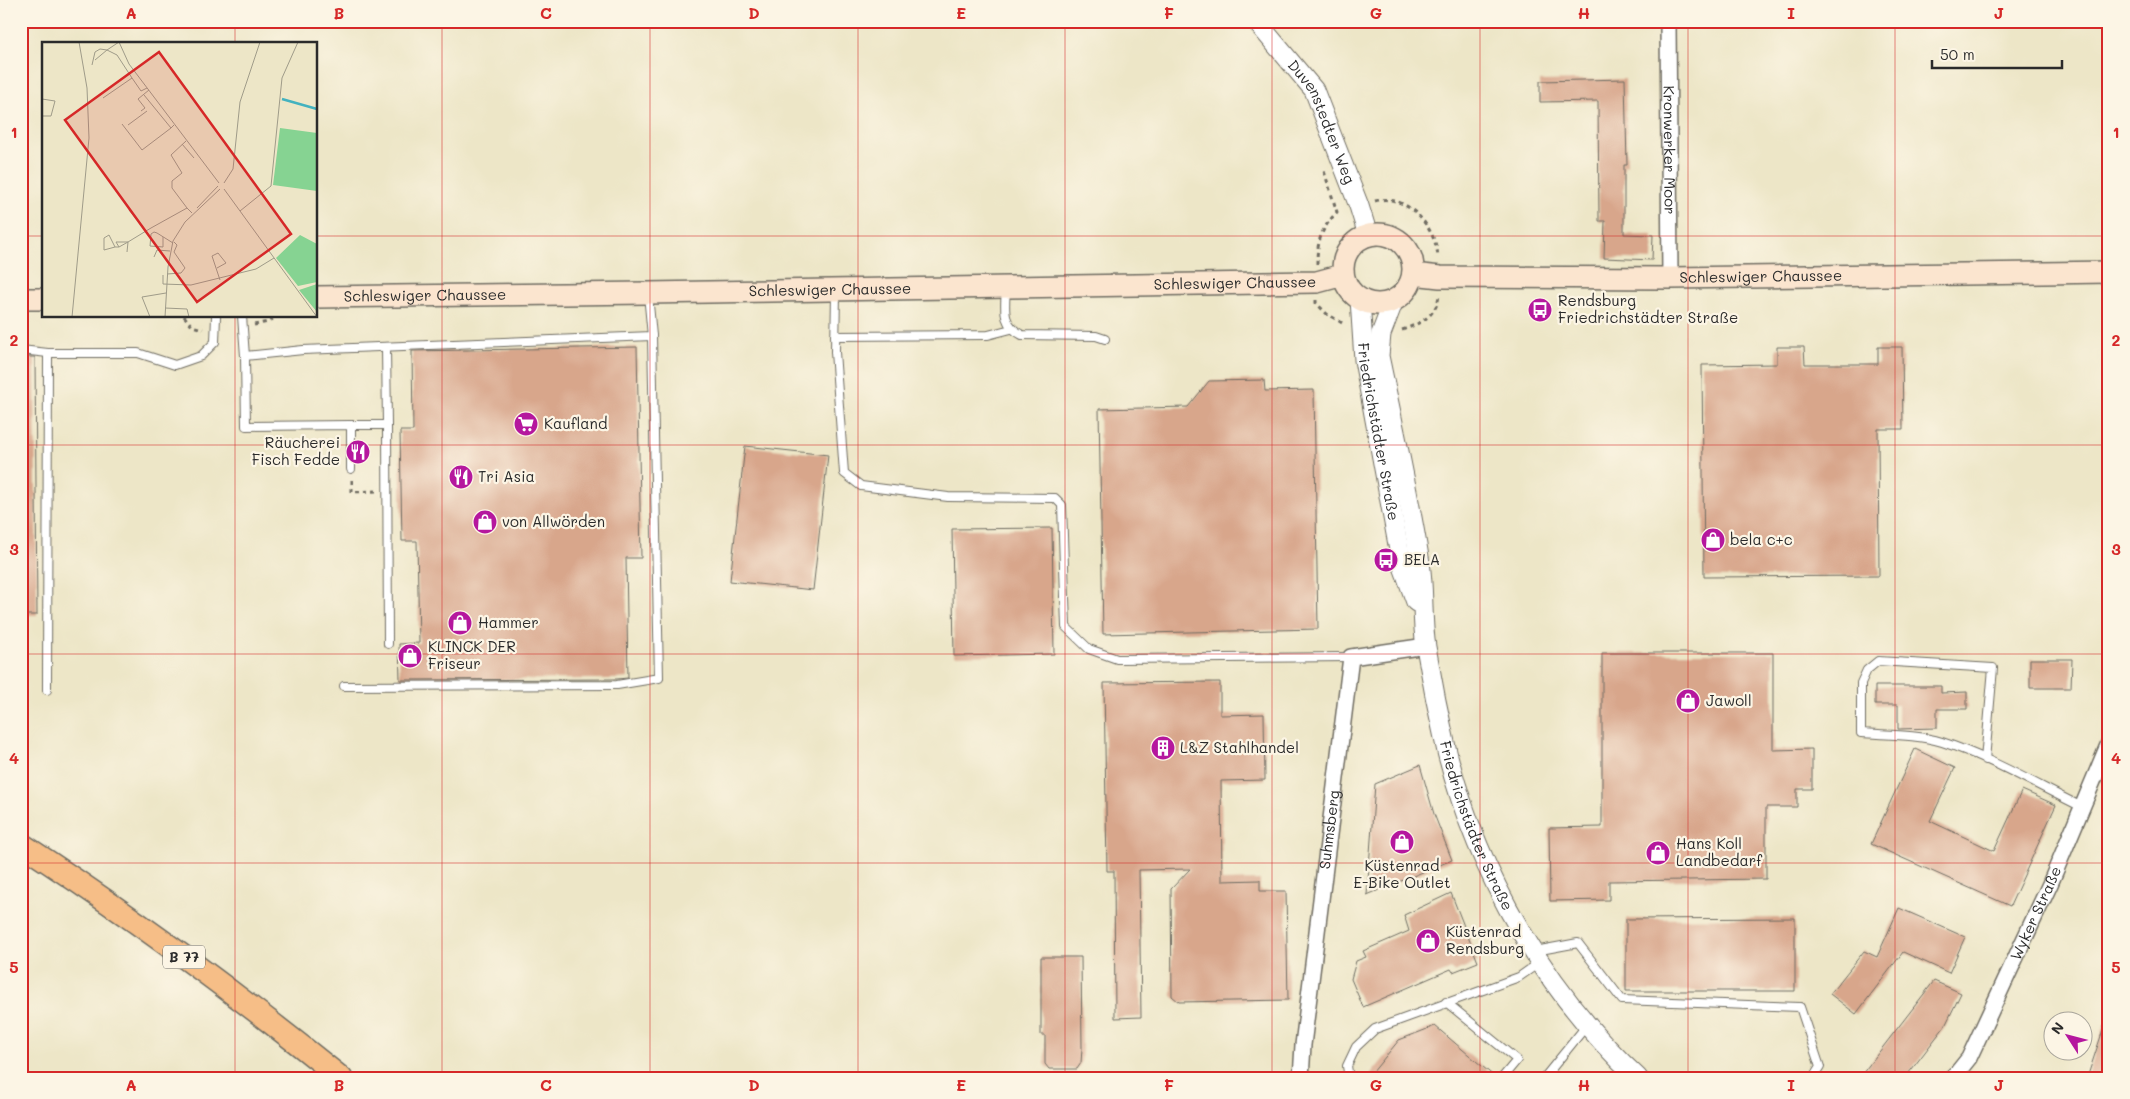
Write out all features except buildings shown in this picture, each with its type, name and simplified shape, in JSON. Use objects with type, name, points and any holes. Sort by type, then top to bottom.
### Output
[{"type":"main road","points":[[1380,233],[1399,240],[1405,246],[1411,257],[1413,274],[1408,287],[1394,300],[1374,304],[1360,299],[1348,287],[1343,275],[1344,261],[1347,252],[1359,238],[1380,233]]},
{"type":"main road","name":"Schleswiger Chaussee","points":[[1413,274],[1440,277],[1670,278],[2109,272]]},
{"type":"main road","name":"Schleswiger Chaussee","points":[[318,296],[1006,288],[1317,282],[1343,275]]},
{"type":"main road","points":[[21,299],[42,298]]},
{"type":"main road","name":"B 77","points":[[21,844],[162,940],[269,1020],[341,1078]]},
{"type":"street","name":"Duvenstedter Weg","points":[[1256,21],[1314,90],[1359,206],[1368,235]]},
{"type":"street","name":"Kronwerker Moor","points":[[1668,21],[1670,278]]},
{"type":"street","name":"Friedrichstädter Straße","points":[[1360,299],[1364,360],[1401,560],[1422,620]]},
{"type":"street","name":"Friedrichstädter Straße","points":[[1394,300],[1382,334],[1379,356],[1420,560],[1422,620],[1426,646],[1448,752],[1466,812],[1495,883],[1538,956],[1571,1005],[1622,1063],[1638,1078]]},
{"type":"street","points":[[1351,657],[1426,646]]},
{"type":"street","name":"Suhmsberg","points":[[1302,1078],[1303,1045],[1351,657]]},
{"type":"street","name":"Wyker Straße","points":[[1953,1078],[1969,1058],[2050,884],[2109,743]]},
{"type":"lane","points":[[1006,288],[1006,319],[1012,329],[1022,335],[1096,336],[1105,339]]},
{"type":"lane","points":[[836,290],[835,336],[839,425],[844,473],[861,486],[938,496],[1055,498],[1062,505],[1066,627],[1089,649],[1117,659],[1351,657]]},
{"type":"lane","points":[[344,686],[617,685],[659,678],[652,336],[648,293]]},
{"type":"lane","points":[[21,350],[48,354],[138,354],[175,365],[201,356],[215,342],[216,318]]},
{"type":"lane","points":[[242,318],[246,426],[387,426]]},
{"type":"lane","points":[[835,336],[988,335],[1012,329]]},
{"type":"lane","points":[[245,356],[304,350],[652,336]]},
{"type":"lane","points":[[386,347],[388,644]]},
{"type":"lane","points":[[48,354],[48,690]]},
{"type":"lane","points":[[351,425],[351,469]]},
{"type":"lane","points":[[1985,760],[1993,668],[1878,661],[1867,670],[1861,683],[1861,733],[1922,738],[1942,742],[1985,760],[2082,807]]},
{"type":"lane","points":[[1349,1078],[1347,1066],[1356,1047],[1375,1029],[1518,977],[1538,956],[1578,943],[1622,1000],[1800,1007],[1820,1066],[1814,1078]]},
{"type":"lane","points":[[1446,1002],[1517,1060],[1502,1078]]},
{"type":"lane","points":[[1544,1078],[1588,1024]]},
{"type":"path","points":[[1317,264],[1317,246],[1320,238],[1326,224],[1337,212],[1323,166]]},
{"type":"path","points":[[1376,201],[1384,199],[1400,203],[1417,214],[1430,229],[1438,249],[1438,260]]},
{"type":"path","points":[[1399,331],[1414,326],[1430,316],[1438,305],[1439,293]]},
{"type":"path","points":[[1316,295],[1316,303],[1332,318],[1345,324]]},
{"type":"path","points":[[351,469],[352,492],[387,491]]},
{"type":"place","name":"Rendsburg Friedrichstädter Straße","points":[[1540,310]]},
{"type":"place","name":"Kaufland","points":[[526,424]]},
{"type":"place","name":"Räucherei Fisch Fedde","points":[[358,452]]},
{"type":"place","name":"Tri Asia","points":[[461,477]]},
{"type":"place","name":"von Allwörden","points":[[485,522]]},
{"type":"place","name":"bela c+c","points":[[1713,540]]},
{"type":"place","name":"BELA","points":[[1386,560]]},
{"type":"place","name":"Hammer","points":[[460,623]]},
{"type":"place","name":"KLINCK DER Friseur","points":[[410,656]]},
{"type":"place","name":"Jawoll","points":[[1688,701]]},
{"type":"place","name":"L&Z Stahlhandel","points":[[1163,748]]},
{"type":"place","name":"Küstenrad E-Bike Outlet","points":[[1402,842]]},
{"type":"place","name":"Hans Koll Landbedarf","points":[[1658,853]]},
{"type":"place","name":"Küstenrad Rendsburg","points":[[1428,941]]}]
